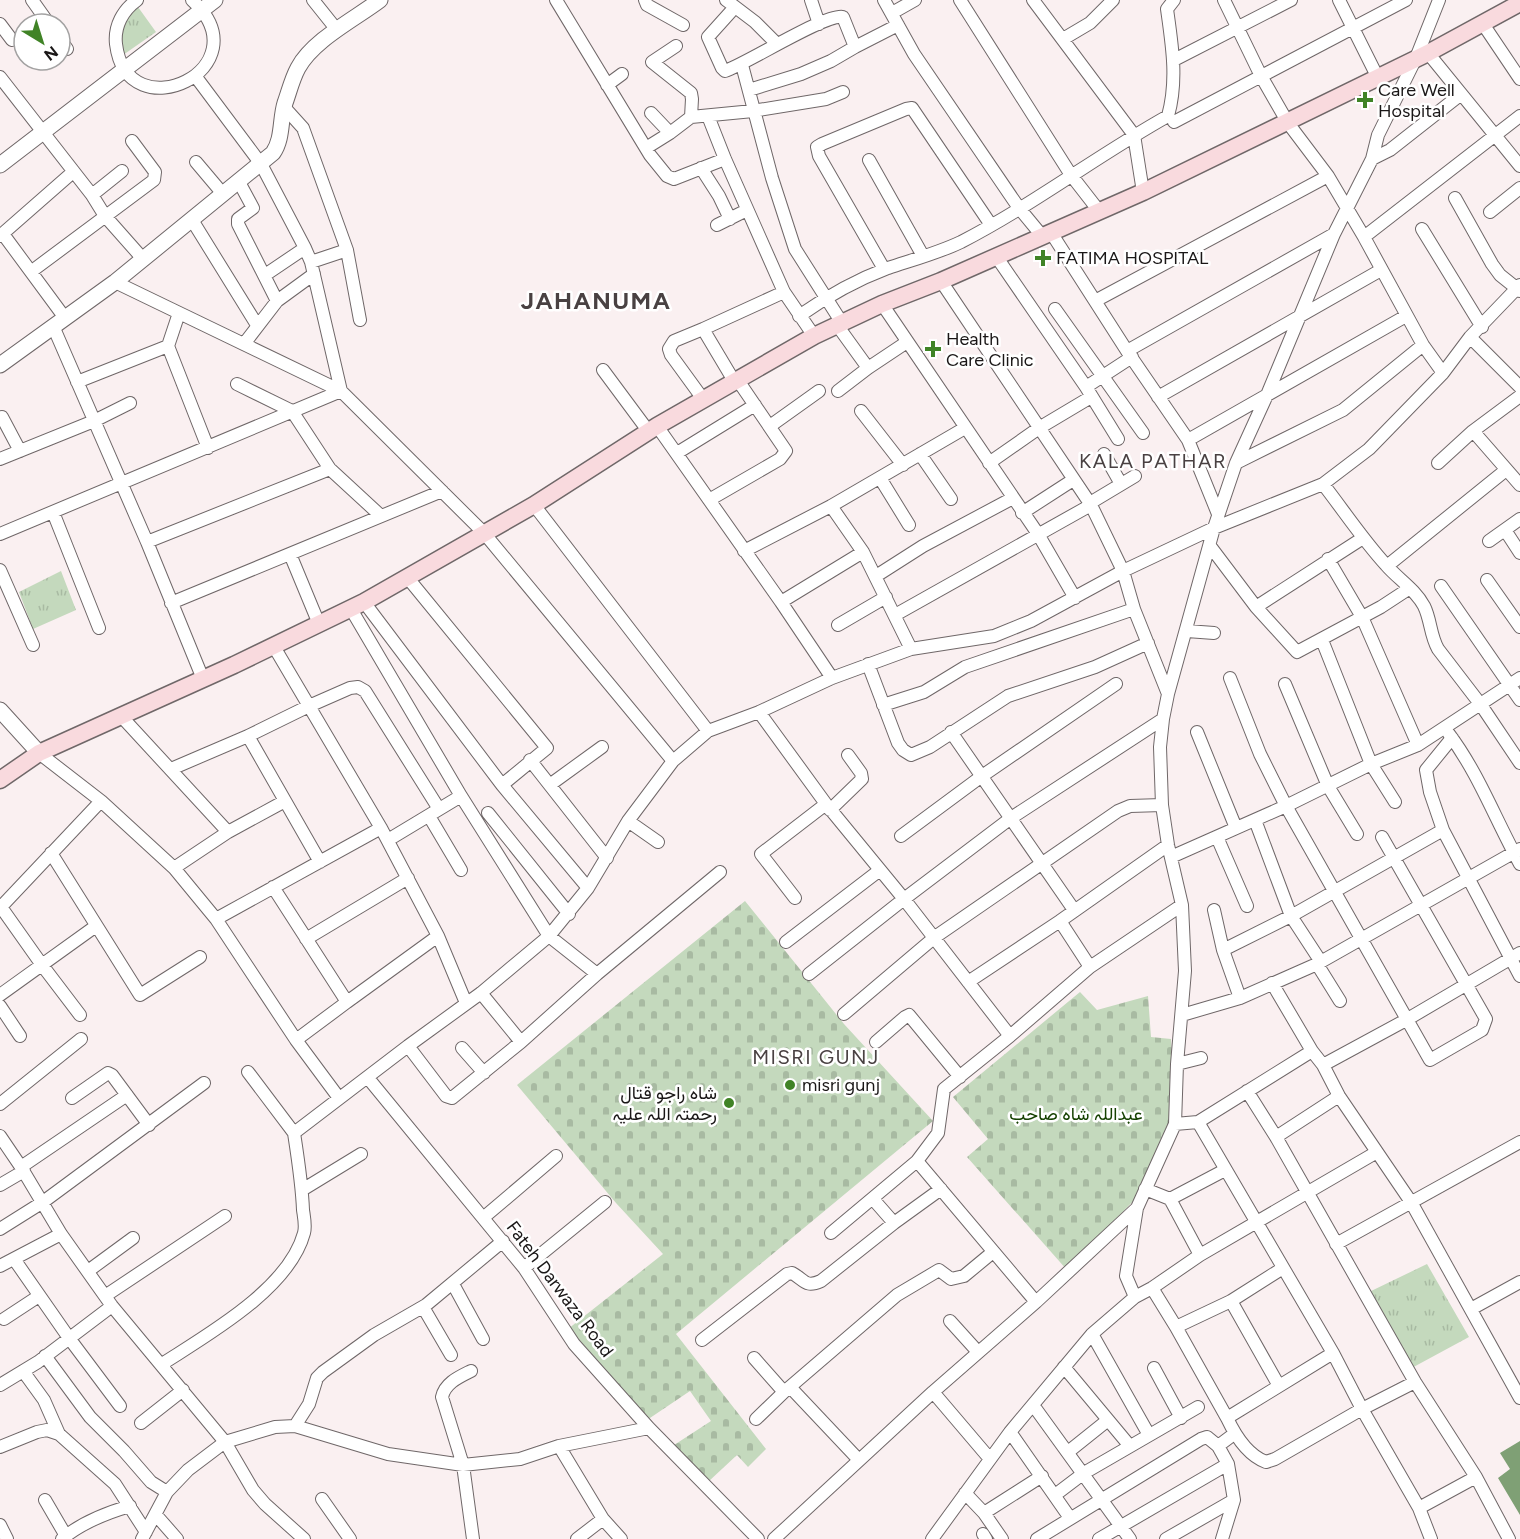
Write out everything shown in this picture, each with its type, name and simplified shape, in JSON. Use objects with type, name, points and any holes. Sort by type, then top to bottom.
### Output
[{"type":"main road","points":[[0,780],[39,753],[203,679],[357,605],[534,505],[653,429],[813,336],[1143,192],[1422,56],[1483,24],[1511,4]]},
{"type":"street","points":[[0,165],[125,69],[203,3],[210,23],[212,45],[206,66],[196,77],[174,87],[150,87],[136,80],[125,69],[117,54],[116,37],[119,21],[129,6],[137,0]]},
{"type":"street","points":[[313,0],[337,30]]},
{"type":"street","points":[[556,0],[659,167],[672,179],[725,159]]},
{"type":"street","points":[[645,0],[647,5],[682,25]]},
{"type":"street","points":[[811,0],[819,24]]},
{"type":"street","points":[[884,0],[914,54],[1019,208],[1048,235],[1188,440],[1218,514]]},
{"type":"street","points":[[892,13],[915,0]]},
{"type":"street","points":[[960,0],[1071,175],[1099,211]]},
{"type":"street","points":[[1033,0],[1134,135],[1143,192]]},
{"type":"street","points":[[1063,39],[1090,23],[1113,0]]},
{"type":"street","points":[[1224,0],[1261,76],[1288,123],[1328,176],[1406,316],[1443,373]]},
{"type":"street","points":[[1174,60],[1291,0]]},
{"type":"street","points":[[1339,0],[1378,78]]},
{"type":"street","points":[[1174,122],[1406,0]]},
{"type":"street","points":[[1135,1297],[1126,1276],[1137,1208],[1175,1124],[1185,971],[1182,905],[1161,805],[1162,719],[1218,514],[1236,463],[1268,395],[1334,234],[1372,159],[1378,135],[1422,56],[1439,0]]},
{"type":"street","points":[[0,365],[115,282],[261,164],[277,147],[284,107],[297,69],[306,57],[337,30],[378,1]]},
{"type":"street","points":[[777,44],[769,33],[730,3],[708,37],[725,71],[742,65],[777,44],[819,24],[842,16],[855,47]]},
{"type":"street","points":[[799,316],[826,297],[884,269],[959,243],[1168,116],[1172,101],[1174,60],[1167,3]]},
{"type":"street","points":[[0,24],[12,40]]},
{"type":"street","points":[[1483,24],[1520,79]]},
{"type":"street","points":[[749,90],[831,62],[898,25]]},
{"type":"street","points":[[676,46],[652,62],[691,93],[691,117]]},
{"type":"street","points":[[1422,56],[1460,95],[1520,166]]},
{"type":"street","points":[[742,65],[772,178],[795,249],[868,368]]},
{"type":"street","points":[[607,85],[622,74]]},
{"type":"street","points":[[0,77],[92,195],[105,216],[143,259]]},
{"type":"street","points":[[196,77],[261,164],[305,248],[313,268],[341,391]]},
{"type":"street","points":[[646,148],[670,134],[691,117],[753,111],[826,99],[843,92]]},
{"type":"street","points":[[1372,159],[1390,150],[1460,95]]},
{"type":"street","points":[[284,107],[303,128],[346,250],[360,320]]},
{"type":"street","points":[[884,269],[819,156],[817,147],[906,109],[912,108],[991,225]]},
{"type":"street","points":[[651,113],[670,134]]},
{"type":"street","points":[[708,116],[784,292],[813,336]]},
{"type":"street","points":[[1364,237],[1520,116]]},
{"type":"street","points":[[32,271],[154,180],[155,172],[132,141]]},
{"type":"street","points":[[869,160],[924,256]]},
{"type":"street","points":[[196,162],[223,194]]},
{"type":"street","points":[[701,168],[719,196],[730,219]]},
{"type":"street","points":[[92,195],[122,171]]},
{"type":"street","points":[[73,172],[2,235],[32,271],[59,322],[77,382],[147,542],[203,679]]},
{"type":"street","points":[[1095,301],[1328,176]]},
{"type":"street","points":[[238,182],[253,208],[238,219],[238,224],[277,302]]},
{"type":"street","points":[[1490,212],[1520,188]]},
{"type":"street","points":[[294,1133],[481,993],[549,936],[588,888],[628,821],[673,761],[708,731],[759,712],[868,664],[911,650],[994,636],[1076,598],[1123,572],[1214,528],[1323,484],[1369,449],[1443,373],[1470,337],[1519,288],[1500,274],[1492,264],[1455,198]]},
{"type":"street","points":[[717,225],[747,210]]},
{"type":"street","points":[[192,220],[257,325]]},
{"type":"street","points":[[1422,228],[1482,327]]},
{"type":"street","points":[[989,463],[1088,392],[1129,354],[1334,234]]},
{"type":"street","points":[[265,275],[305,248]]},
{"type":"street","points":[[244,344],[277,302],[313,268],[346,250]]},
{"type":"street","points":[[996,256],[1118,439]]},
{"type":"street","points":[[1158,396],[1381,270]]},
{"type":"street","points":[[115,282],[341,391],[484,533],[673,761]]},
{"type":"street","points":[[941,282],[1090,504],[1123,572],[1134,609],[1168,694]]},
{"type":"street","points":[[703,399],[669,349],[674,341],[784,292]]},
{"type":"street","points":[[882,304],[1038,534],[1076,598]]},
{"type":"street","points":[[1055,309],[1143,434]]},
{"type":"street","points":[[179,313],[168,346],[208,448]]},
{"type":"street","points":[[1188,440],[1406,316]]},
{"type":"street","points":[[703,330],[786,451],[780,459],[709,500]]},
{"type":"street","points":[[1470,337],[1520,387]]},
{"type":"street","points":[[838,391],[907,342]]},
{"type":"street","points":[[1236,463],[1343,410],[1423,345]]},
{"type":"street","points":[[77,382],[168,346]]},
{"type":"street","points":[[603,370],[653,429],[677,453],[832,678]]},
{"type":"street","points":[[237,384],[292,411],[330,470],[381,516]]},
{"type":"street","points":[[0,534],[341,391]]},
{"type":"street","points":[[770,426],[819,391]]},
{"type":"street","points":[[1438,463],[1473,431],[1520,396]]},
{"type":"street","points":[[0,459],[94,422],[130,403]]},
{"type":"street","points":[[677,453],[755,405]]},
{"type":"street","points":[[861,411],[903,465]]},
{"type":"street","points":[[2,417],[20,451]]},
{"type":"street","points":[[744,551],[831,506],[965,428]]},
{"type":"street","points":[[1473,431],[1520,485]]},
{"type":"street","points":[[920,454],[951,499]]},
{"type":"street","points":[[1104,454],[1121,484]]},
{"type":"street","points":[[147,542],[330,470]]},
{"type":"street","points":[[1387,566],[1506,470]]},
{"type":"street","points":[[895,615],[1135,476]]},
{"type":"street","points":[[880,478],[909,525]]},
{"type":"street","points":[[1022,513],[1073,480]]},
{"type":"street","points":[[1323,484],[1363,538],[1423,604],[1438,649],[1481,705],[1520,763]]},
{"type":"street","points":[[171,603],[442,491]]},
{"type":"street","points":[[876,576],[923,546],[1013,498]]},
{"type":"street","points":[[534,505],[708,731]]},
{"type":"street","points":[[831,506],[863,552],[911,650]]},
{"type":"street","points":[[54,512],[99,628]]},
{"type":"street","points":[[1489,541],[1520,519]]},
{"type":"street","points":[[1505,530],[1520,553]]},
{"type":"street","points":[[1256,607],[1363,538]]},
{"type":"street","points":[[1210,546],[1256,607],[1298,652],[1323,640],[1410,588]]},
{"type":"street","points":[[781,602],[863,552]]},
{"type":"street","points":[[290,554],[319,624]]},
{"type":"street","points":[[1328,559],[1362,617],[1418,745]]},
{"type":"street","points":[[0,570],[33,645]]},
{"type":"street","points":[[407,577],[547,748],[502,785]]},
{"type":"street","points":[[1487,580],[1520,627]]},
{"type":"street","points":[[1441,586],[1514,682],[1520,700]]},
{"type":"street","points":[[838,625],[886,597]]},
{"type":"street","points":[[357,605],[588,888]]},
{"type":"street","points":[[357,605],[461,796],[549,936],[597,974]]},
{"type":"street","points":[[883,705],[924,692],[965,667],[1134,609]]},
{"type":"street","points":[[1187,631],[1214,633]]},
{"type":"street","points":[[1323,640],[1371,764],[1395,802]]},
{"type":"street","points":[[868,664],[898,743],[907,754],[915,754],[1008,696],[1095,667],[1148,643]]},
{"type":"street","points":[[273,645],[388,840],[438,936],[466,1003]]},
{"type":"street","points":[[1230,678],[1260,754],[1286,806],[1430,1060],[1482,1030],[1486,1019],[1382,837]]},
{"type":"street","points":[[1514,682],[1481,705],[1449,733],[1425,773],[1443,830],[1468,878],[1515,955],[1520,976]]},
{"type":"street","points":[[901,836],[1116,684]]},
{"type":"street","points":[[1285,684],[1328,786],[1357,834]]},
{"type":"street","points":[[171,769],[248,736],[309,705],[350,688],[358,687],[365,691],[434,812],[461,870]]},
{"type":"street","points":[[0,710],[39,753],[100,801],[174,868],[216,919],[296,1040],[339,1098]]},
{"type":"street","points":[[759,712],[828,807],[904,899],[1010,1036]]},
{"type":"street","points":[[121,716],[228,832]]},
{"type":"street","points":[[809,974],[1011,818],[1162,719]]},
{"type":"street","points":[[951,732],[1074,910]]},
{"type":"street","points":[[1197,732],[1236,828]]},
{"type":"street","points":[[968,982],[1074,910],[1170,851],[1217,837],[1371,764],[1449,733]]},
{"type":"street","points":[[1182,1015],[1240,998],[1319,963],[1468,878],[1518,855],[1497,821],[1486,794],[1449,733]]},
{"type":"street","points":[[248,736],[320,861]]},
{"type":"street","points":[[551,784],[602,747]]},
{"type":"street","points":[[795,898],[761,854],[828,807],[862,779],[861,773],[848,755]]},
{"type":"street","points":[[531,760],[607,858]]},
{"type":"street","points":[[388,840],[461,796]]},
{"type":"street","points":[[80,1015],[1,907],[100,801]]},
{"type":"street","points":[[174,868],[228,832],[285,801]]},
{"type":"street","points":[[844,1014],[934,937],[1123,809],[1130,806],[1161,805]]},
{"type":"street","points":[[488,813],[569,914]]},
{"type":"street","points":[[1255,820],[1291,916],[1340,1001]]},
{"type":"street","points":[[628,821],[658,842]]},
{"type":"street","points":[[216,919],[381,828]]},
{"type":"street","points":[[1223,950],[1291,916],[1443,830]]},
{"type":"street","points":[[1217,837],[1247,906]]},
{"type":"street","points":[[51,853],[140,995],[200,957]]},
{"type":"street","points":[[786,942],[880,870]]},
{"type":"street","points":[[408,1046],[446,1096],[454,1097],[720,872]]},
{"type":"street","points":[[306,939],[408,878]]},
{"type":"street","points":[[273,887],[347,1002]]},
{"type":"street","points":[[831,1233],[917,1161],[938,1133],[944,1089],[1090,967],[1182,905]]},
{"type":"street","points":[[1214,910],[1223,950],[1240,998]]},
{"type":"street","points":[[1060,921],[1090,967]]},
{"type":"street","points":[[0,995],[96,926]]},
{"type":"street","points":[[296,1040],[438,936]]},
{"type":"street","points":[[1323,1065],[1407,1019],[1515,955]]},
{"type":"street","points":[[1272,983],[1312,1051],[1323,1065],[1339,1096],[1411,1202],[1520,1398]]},
{"type":"street","points":[[481,993],[521,1042]]},
{"type":"street","points":[[0,1006],[20,1036]]},
{"type":"street","points":[[876,1042],[909,1015],[960,1077]]},
{"type":"street","points":[[0,1104],[81,1039]]},
{"type":"street","points":[[462,1048],[484,1073]]},
{"type":"street","points":[[1175,1124],[1198,1122],[1312,1051]]},
{"type":"street","points":[[1178,1064],[1201,1058]]},
{"type":"street","points":[[162,1364],[238,1315],[277,1278],[296,1252],[305,1231],[294,1133],[248,1072]]},
{"type":"street","points":[[72,1098],[108,1073],[128,1095],[149,1125]]},
{"type":"street","name":"Fateh Darwaza Road","points":[[368,1077],[524,1268],[574,1344],[649,1428],[758,1539]]},
{"type":"street","points":[[0,1229],[43,1202],[204,1083]]},
{"type":"street","points":[[1247,1091],[1308,1192],[1415,1382],[1476,1477],[1509,1539]]},
{"type":"street","points":[[0,1185],[128,1095]]},
{"type":"street","points":[[1276,1137],[1339,1096]]},
{"type":"street","points":[[1198,1122],[1333,1353],[1362,1409],[1419,1508],[1431,1539]]},
{"type":"street","points":[[0,1136],[61,1234],[108,1301],[225,1442],[253,1490],[285,1524],[304,1539]]},
{"type":"street","points":[[1336,1244],[1520,1142]]},
{"type":"street","points":[[932,1539],[1010,1432],[1092,1334],[1135,1297],[1200,1255],[1377,1152]]},
{"type":"street","points":[[302,1190],[361,1154]]},
{"type":"street","points":[[483,1218],[556,1156]]},
{"type":"street","points":[[917,1161],[1036,1302]]},
{"type":"street","points":[[1170,1199],[1225,1170]]},
{"type":"street","points":[[702,1340],[787,1274],[792,1273],[812,1285],[821,1281],[941,1189]]},
{"type":"street","points":[[1145,1189],[1170,1199],[1200,1255]]},
{"type":"street","points":[[873,1199],[894,1223]]},
{"type":"street","points":[[524,1268],[605,1202]]},
{"type":"street","points":[[774,1539],[858,1459],[1036,1302],[1137,1208]]},
{"type":"street","points":[[0,1385],[69,1338],[108,1301],[225,1216]]},
{"type":"street","points":[[0,1266],[61,1234]]},
{"type":"street","points":[[88,1271],[133,1238]]},
{"type":"street","points":[[295,1426],[309,1404],[316,1378],[374,1335],[423,1307],[503,1241]]},
{"type":"street","points":[[756,1419],[897,1295],[939,1270],[951,1279],[964,1276],[993,1252]]},
{"type":"street","points":[[14,1259],[120,1406]]},
{"type":"street","points":[[1176,1328],[1231,1301],[1283,1268]]},
{"type":"street","points":[[1471,1309],[1520,1282]]},
{"type":"street","points":[[453,1284],[483,1339]]},
{"type":"street","points":[[1152,1288],[1234,1434],[1258,1459],[1266,1462],[1415,1382]]},
{"type":"street","points":[[4,1319],[39,1296]]},
{"type":"street","points":[[1231,1301],[1279,1386]]},
{"type":"street","points":[[423,1307],[452,1354]]},
{"type":"street","points":[[950,1321],[978,1352]]},
{"type":"street","points":[[1092,1334],[1149,1435]]},
{"type":"street","points":[[1227,1418],[1333,1353]]},
{"type":"street","points":[[45,1356],[90,1417],[151,1482],[167,1492]]},
{"type":"street","points":[[754,1358],[858,1459]]},
{"type":"street","points":[[1064,1366],[1130,1445]]},
{"type":"street","points":[[1154,1368],[1181,1418]]},
{"type":"street","points":[[23,1371],[44,1400],[59,1434]]},
{"type":"street","points":[[471,1371],[451,1383],[444,1390],[442,1397],[463,1465],[473,1539]]},
{"type":"street","points":[[141,1423],[183,1390]]},
{"type":"street","points":[[933,1392],[990,1459]]},
{"type":"street","points":[[1033,1405],[1130,1539]]},
{"type":"street","points":[[1055,1495],[1084,1473],[1198,1407]]},
{"type":"street","points":[[1068,1452],[1108,1420]]},
{"type":"street","points":[[144,1535],[167,1492],[188,1470],[225,1442],[275,1427],[295,1426],[388,1454],[463,1465],[520,1459],[559,1446],[649,1428]]},
{"type":"street","points":[[0,1447],[37,1432],[47,1430],[59,1434],[115,1484],[130,1506],[144,1535]]},
{"type":"street","points":[[1010,1432],[1070,1518]]},
{"type":"street","points":[[1218,1446],[1234,1434]]},
{"type":"street","points":[[1037,1539],[1207,1437],[1218,1446],[1228,1464],[1234,1500],[1222,1539]]},
{"type":"street","points":[[559,1446],[603,1519],[621,1539]]},
{"type":"street","points":[[1099,1539],[1228,1464]]},
{"type":"street","points":[[984,1513],[1042,1476]]},
{"type":"street","points":[[1419,1508],[1476,1477]]},
{"type":"street","points":[[965,1492],[984,1513],[1002,1539]]},
{"type":"street","points":[[322,1499],[350,1539]]},
{"type":"street","points":[[45,1500],[64,1538],[112,1511],[130,1506]]},
{"type":"street","points":[[1166,1539],[1234,1500]]},
{"type":"street","points":[[156,1515],[177,1539]]},
{"type":"street","points":[[578,1539],[603,1519]]},
{"type":"street","points":[[0,1525],[7,1539]]},
{"type":"green space","points":[[138,7],[156,32],[123,55],[120,40],[122,28]]},
{"type":"green space","points":[[61,571],[76,610],[33,629],[19,592]]},
{"type":"green space","points":[[745,901],[844,1024],[933,1121],[676,1334],[766,1449],[748,1467],[737,1455],[708,1482],[671,1447],[711,1421],[690,1391],[647,1420],[568,1329],[663,1254],[616,1203],[517,1085]]},
{"type":"green space","name":"عبداللہ شاہ صاحب","points":[[1080,992],[1097,1010],[1148,996],[1151,1037],[1171,1039],[1175,1100],[1173,1124],[1138,1196],[1067,1270],[967,1157],[988,1139],[953,1097]]},
{"type":"green space","points":[[1427,1264],[1469,1337],[1408,1370],[1367,1293]]},
{"type":"shaded area","points":[[1520,1441],[1520,1515],[1498,1478],[1510,1469],[1500,1453]]},
{"type":"place","name":"Care Well Hospital","points":[[1365,100]]},
{"type":"place","name":"FATIMA HOSPITAL","points":[[1043,258]]},
{"type":"place","name":"Health Care Clinic","points":[[933,349]]},
{"type":"place","name":"misri gunj","points":[[790,1085]]},
{"type":"place","name":"شاہ راجو قتال رحمتہ اللہ علیہ","points":[[729,1103]]},
{"type":"district","name":"JAHANUMA","points":[[596,301]]},
{"type":"district","name":"KALA PATHAR","points":[[1153,461]]},
{"type":"district","name":"MISRI GUNJ","points":[[816,1057]]}]
